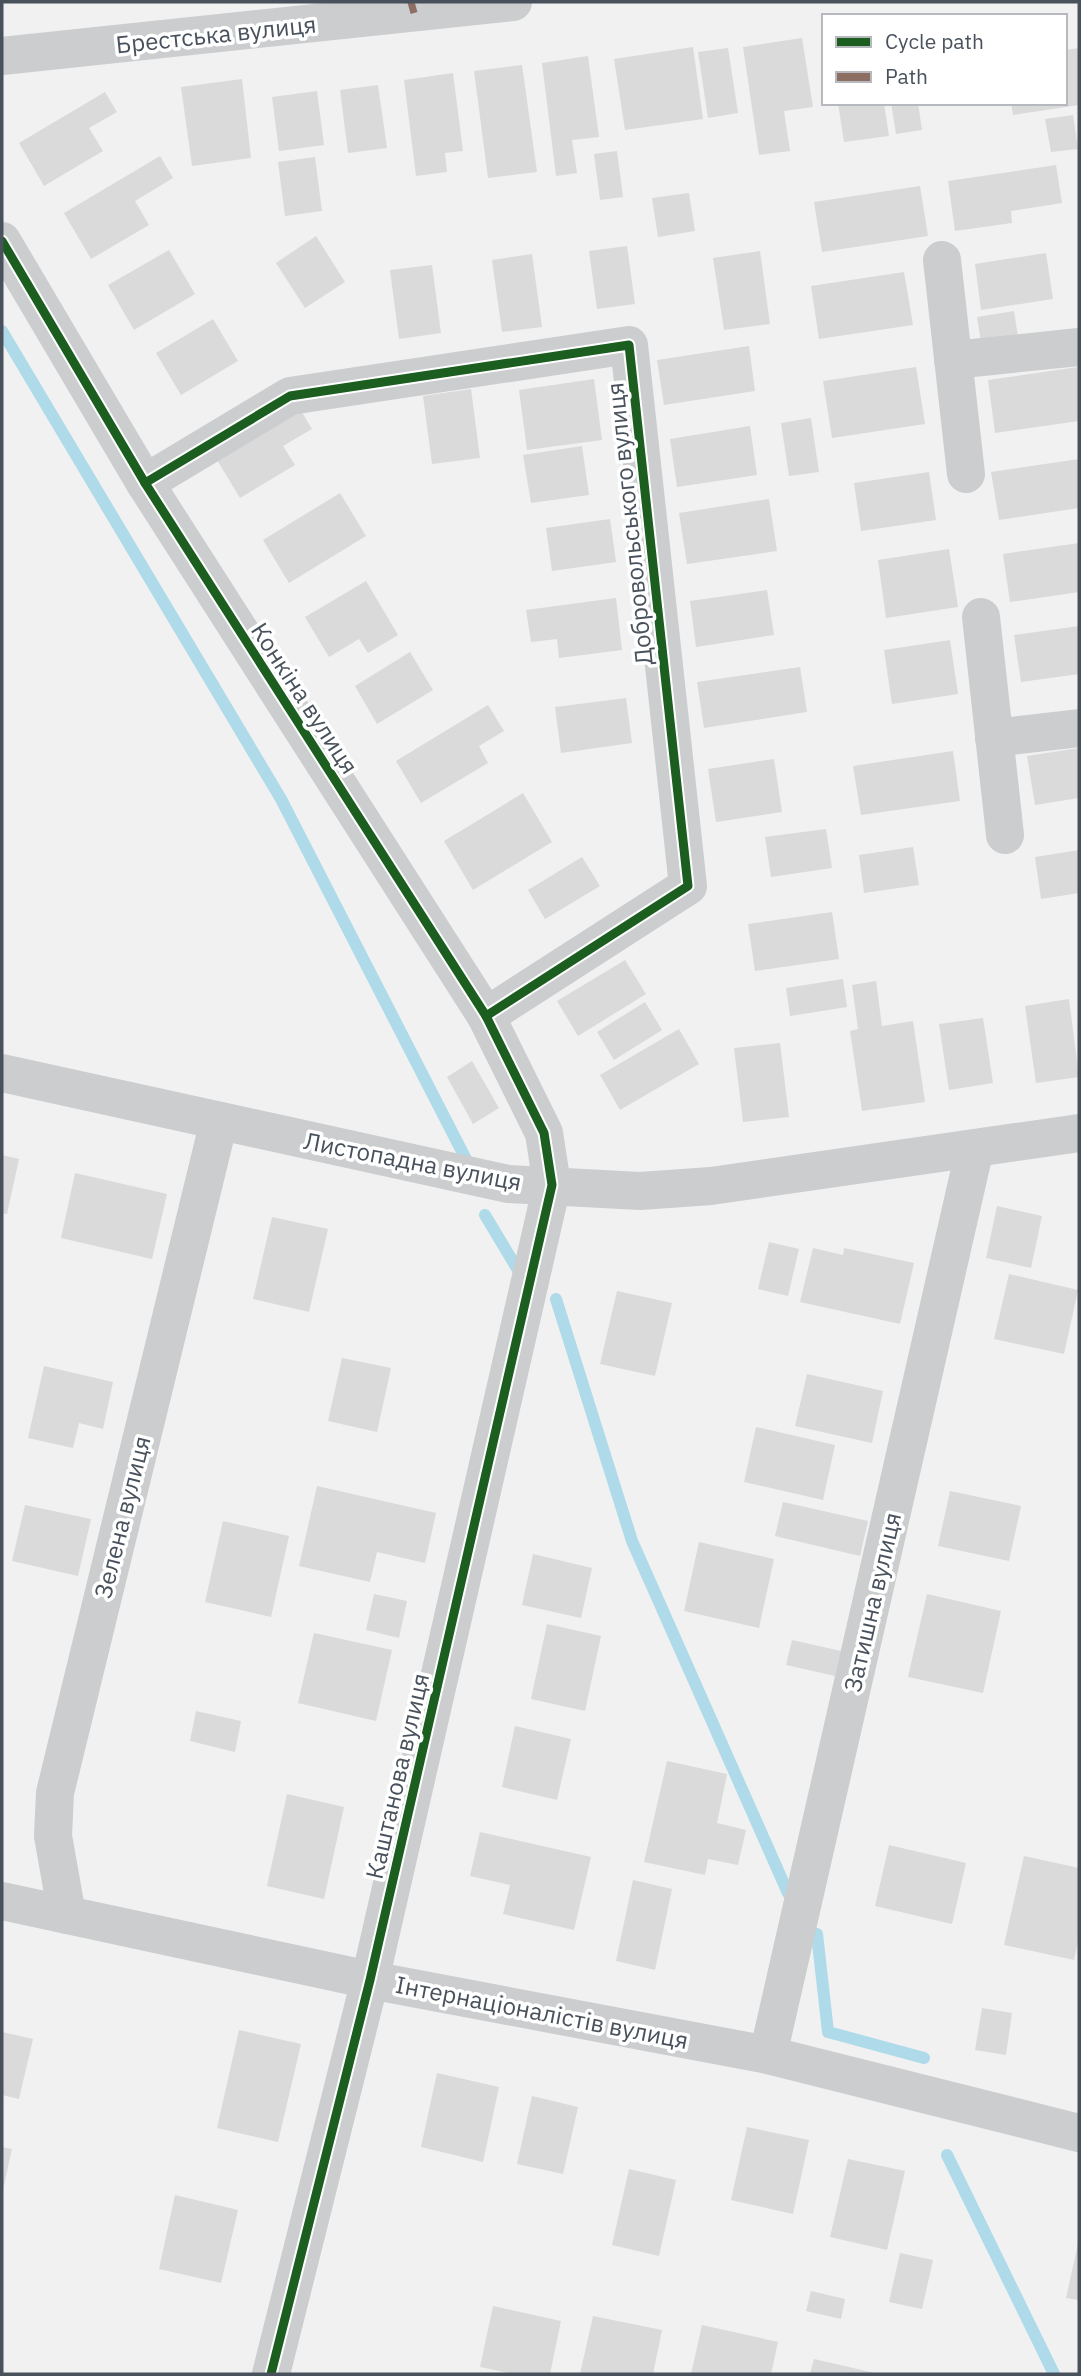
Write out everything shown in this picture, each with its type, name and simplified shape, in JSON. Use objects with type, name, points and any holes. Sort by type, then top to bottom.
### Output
[{"type":"street","name":"Брестська вулиця","points":[[2,56],[513,2]]},
{"type":"street","name":"Конкіна вулиця","points":[[2,241],[145,483],[486,1016],[544,1133],[552,1185]]},
{"type":"street","points":[[942,260],[966,474]]},
{"type":"street","name":"Добровольського вулиця","points":[[145,483],[290,396],[629,345],[688,886],[486,1016]]},
{"type":"street","points":[[953,360],[1079,347]]},
{"type":"street","points":[[981,617],[1005,835]]},
{"type":"street","points":[[994,738],[1079,728]]},
{"type":"street","name":"Листопадна вулиця","points":[[2,1073],[508,1184],[640,1192],[711,1186],[1079,1133]]},
{"type":"street","name":"Зелена вулиця","points":[[67,1916],[53,1836],[55,1793],[219,1121]]},
{"type":"street","name":"Затишна вулиця","points":[[768,2055],[975,1148]]},
{"type":"street","name":"Каштанова вулиця","points":[[271,2374],[370,1979],[552,1185]]},
{"type":"street","name":"Інтернаціоналістів вулиця","points":[[2,1901],[370,1979],[768,2055],[1079,2133]]},
{"type":"building","points":[[802,38],[813,107],[784,111],[790,151],[759,155],[743,47]]},
{"type":"building","points":[[693,47],[703,119],[625,130],[614,59]]},
{"type":"building","points":[[728,48],[738,113],[708,118],[698,52]]},
{"type":"building","points":[[1079,48],[1079,105],[1013,115],[1011,105],[1067,105],[1067,50]]},
{"type":"building","points":[[588,56],[599,137],[572,140],[577,173],[556,176],[542,63]]},
{"type":"building","points":[[522,65],[537,172],[488,178],[474,71]]},
{"type":"building","points":[[453,73],[463,151],[445,153],[447,172],[416,176],[404,80]]},
{"type":"building","points":[[242,79],[251,158],[192,166],[181,87]]},
{"type":"building","points":[[378,85],[387,148],[348,153],[340,90]]},
{"type":"building","points":[[317,91],[324,145],[279,151],[272,97]]},
{"type":"building","points":[[105,92],[117,112],[89,128],[103,151],[44,186],[19,143]]},
{"type":"building","points":[[838,105],[884,105],[889,136],[844,142]]},
{"type":"building","points":[[891,105],[918,105],[922,130],[896,134]]},
{"type":"building","points":[[1073,115],[1078,149],[1051,152],[1045,119]]},
{"type":"building","points":[[617,151],[623,197],[600,200],[594,154]]},
{"type":"building","points":[[160,156],[173,178],[135,201],[149,225],[91,259],[64,213]]},
{"type":"building","points":[[315,157],[322,211],[285,216],[278,162]]},
{"type":"building","points":[[1056,165],[1062,203],[1011,211],[1012,223],[955,231],[948,181]]},
{"type":"building","points":[[920,186],[928,236],[822,252],[814,202]]},
{"type":"building","points":[[689,193],[695,231],[658,237],[652,198]]},
{"type":"building","points":[[316,236],[345,282],[305,308],[276,263]]},
{"type":"building","points":[[627,246],[635,304],[597,309],[589,251]]},
{"type":"building","points":[[169,250],[195,294],[134,330],[108,285]]},
{"type":"building","points":[[760,251],[770,324],[724,330],[713,258]]},
{"type":"building","points":[[1046,253],[1053,299],[981,310],[975,264]]},
{"type":"building","points":[[532,254],[542,327],[502,332],[492,260]]},
{"type":"building","points":[[432,265],[441,333],[399,339],[390,270]]},
{"type":"building","points":[[904,272],[913,325],[819,339],[811,286]]},
{"type":"building","points":[[1014,311],[1018,337],[981,342],[977,317]]},
{"type":"building","points":[[213,319],[238,361],[181,395],[156,353]]},
{"type":"building","points":[[749,346],[755,391],[664,405],[657,360]]},
{"type":"building","points":[[916,367],[925,424],[832,438],[823,381]]},
{"type":"building","points":[[1078,367],[1079,421],[995,433],[988,380]]},
{"type":"building","points":[[594,379],[602,440],[527,450],[519,390]]},
{"type":"building","points":[[471,389],[480,458],[432,464],[423,396]]},
{"type":"building","points":[[300,409],[312,429],[283,446],[295,465],[240,498],[217,460]]},
{"type":"building","points":[[811,418],[819,472],[789,476],[781,423]]},
{"type":"building","points":[[750,426],[757,475],[677,487],[670,439]]},
{"type":"building","points":[[582,446],[589,495],[531,503],[523,455]]},
{"type":"building","points":[[1079,459],[1079,508],[999,520],[991,472]]},
{"type":"building","points":[[929,472],[936,520],[861,531],[854,483]]},
{"type":"building","points":[[340,493],[366,536],[289,583],[263,540]]},
{"type":"building","points":[[769,499],[777,551],[687,564],[679,513]]},
{"type":"building","points":[[610,519],[616,562],[552,571],[546,528]]},
{"type":"building","points":[[1079,543],[1079,592],[1010,602],[1003,554]]},
{"type":"building","points":[[949,549],[958,607],[886,618],[878,560]]},
{"type":"building","points":[[366,581],[398,635],[368,653],[359,639],[329,657],[305,617]]},
{"type":"building","points":[[767,590],[774,635],[696,647],[690,601]]},
{"type":"building","points":[[616,598],[622,650],[559,658],[557,639],[531,642],[526,610]]},
{"type":"building","points":[[1079,626],[1079,674],[1021,682],[1014,635]]},
{"type":"building","points":[[950,640],[958,694],[892,704],[884,650]]},
{"type":"building","points":[[410,652],[433,690],[377,724],[355,686]]},
{"type":"building","points":[[800,667],[807,712],[704,728],[697,682]]},
{"type":"building","points":[[626,698],[632,743],[561,753],[555,707]]},
{"type":"building","points":[[488,705],[504,731],[479,746],[488,763],[421,803],[396,761]]},
{"type":"building","points":[[1079,748],[1079,798],[1035,805],[1027,756]]},
{"type":"building","points":[[953,751],[960,801],[861,815],[853,766]]},
{"type":"building","points":[[774,759],[782,812],[716,822],[708,769]]},
{"type":"building","points":[[523,793],[552,842],[473,890],[444,841]]},
{"type":"building","points":[[826,829],[832,868],[771,877],[765,837]]},
{"type":"building","points":[[913,847],[919,885],[864,893],[859,855]]},
{"type":"building","points":[[1079,850],[1079,893],[1041,899],[1035,857]]},
{"type":"building","points":[[582,857],[600,886],[545,919],[528,890]]},
{"type":"building","points":[[832,912],[839,959],[755,971],[748,924]]},
{"type":"building","points":[[625,960],[646,994],[578,1036],[557,1001]]},
{"type":"building","points":[[843,979],[847,1007],[790,1016],[786,988]]},
{"type":"building","points":[[876,981],[882,1026],[913,1021],[925,1102],[862,1111],[850,1031],[858,1029],[852,985]]},
{"type":"building","points":[[1069,999],[1079,1077],[1036,1083],[1025,1006]]},
{"type":"building","points":[[645,1002],[662,1030],[614,1060],[597,1032]]},
{"type":"building","points":[[983,1018],[993,1083],[949,1090],[939,1024]]},
{"type":"building","points":[[679,1029],[699,1064],[620,1110],[600,1075]]},
{"type":"building","points":[[780,1043],[789,1117],[743,1122],[734,1048]]},
{"type":"building","points":[[472,1061],[499,1108],[473,1124],[447,1077]]},
{"type":"building","points":[[2,1155],[19,1159],[7,1214],[2,1213]]},
{"type":"building","points":[[75,1173],[167,1194],[152,1259],[61,1238]]},
{"type":"building","points":[[997,1206],[1042,1216],[1031,1268],[986,1258]]},
{"type":"building","points":[[272,1217],[328,1229],[309,1312],[253,1299]]},
{"type":"building","points":[[769,1242],[799,1249],[788,1296],[758,1289]]},
{"type":"building","points":[[813,1248],[843,1255],[844,1248],[914,1263],[900,1324],[800,1302]]},
{"type":"building","points":[[1009,1274],[1078,1290],[1064,1354],[994,1339]]},
{"type":"building","points":[[617,1291],[672,1303],[655,1376],[600,1364]]},
{"type":"building","points":[[342,1358],[391,1368],[377,1432],[328,1421]]},
{"type":"building","points":[[44,1366],[113,1382],[103,1429],[79,1423],[73,1448],[28,1438]]},
{"type":"building","points":[[807,1374],[883,1391],[872,1443],[795,1426]]},
{"type":"building","points":[[756,1427],[835,1445],[823,1500],[744,1482]]},
{"type":"building","points":[[317,1486],[436,1513],[425,1563],[377,1552],[370,1582],[299,1566]]},
{"type":"building","points":[[950,1491],[1021,1506],[1009,1561],[938,1546]]},
{"type":"building","points":[[783,1502],[868,1521],[860,1556],[775,1536]]},
{"type":"building","points":[[25,1505],[91,1519],[78,1576],[12,1561]]},
{"type":"building","points":[[223,1521],[289,1536],[271,1617],[205,1602]]},
{"type":"building","points":[[699,1542],[774,1559],[759,1628],[684,1611]]},
{"type":"building","points":[[533,1554],[592,1568],[581,1618],[522,1605]]},
{"type":"building","points":[[374,1594],[407,1601],[399,1638],[366,1630]]},
{"type":"building","points":[[927,1594],[1001,1611],[983,1693],[908,1677]]},
{"type":"building","points":[[547,1624],[601,1636],[585,1711],[531,1699]]},
{"type":"building","points":[[314,1633],[392,1650],[376,1721],[298,1703]]},
{"type":"building","points":[[792,1640],[841,1651],[835,1676],[786,1665]]},
{"type":"building","points":[[196,1711],[241,1721],[235,1752],[190,1741]]},
{"type":"building","points":[[515,1726],[571,1739],[557,1800],[502,1787]]},
{"type":"building","points":[[667,1761],[727,1774],[717,1823],[746,1830],[738,1865],[708,1859],[705,1875],[644,1862]]},
{"type":"building","points":[[287,1794],[344,1807],[324,1899],[267,1886]]},
{"type":"building","points":[[480,1832],[591,1857],[574,1930],[503,1914],[510,1885],[470,1876]]},
{"type":"building","points":[[889,1845],[966,1863],[952,1924],[875,1906]]},
{"type":"building","points":[[1024,1856],[1079,1868],[1079,1938],[1074,1960],[1004,1945]]},
{"type":"building","points":[[633,1880],[672,1889],[655,1970],[616,1961]]},
{"type":"building","points":[[982,2008],[1012,2013],[1006,2055],[975,2050]]},
{"type":"building","points":[[239,2030],[301,2044],[278,2142],[217,2128]]},
{"type":"building","points":[[2,2032],[33,2039],[19,2099],[2,2095]]},
{"type":"building","points":[[437,2073],[499,2087],[483,2162],[421,2147]]},
{"type":"building","points":[[532,2096],[578,2107],[563,2174],[517,2164]]},
{"type":"building","points":[[747,2127],[809,2140],[793,2214],[731,2200]]},
{"type":"building","points":[[2,2147],[12,2149],[3,2190],[2,2190]]},
{"type":"building","points":[[848,2159],[905,2171],[887,2250],[830,2237]]},
{"type":"building","points":[[629,2169],[676,2180],[659,2256],[612,2245]]},
{"type":"building","points":[[175,2195],[238,2210],[221,2283],[159,2269]]},
{"type":"building","points":[[1079,2244],[1079,2300],[1066,2298]]},
{"type":"building","points":[[900,2253],[933,2260],[922,2309],[889,2302]]},
{"type":"building","points":[[811,2291],[845,2299],[841,2319],[806,2311]]},
{"type":"building","points":[[493,2306],[561,2321],[550,2374],[513,2374],[480,2367]]},
{"type":"building","points":[[593,2316],[662,2330],[653,2374],[580,2374]]},
{"type":"building","points":[[702,2325],[778,2342],[771,2374],[691,2374]]},
{"type":"building","points":[[814,2359],[875,2373],[875,2374],[810,2374]]},
{"type":"waterway","points":[[2,331],[281,799],[470,1167]]},
{"type":"waterway","points":[[485,1215],[521,1275]]},
{"type":"waterway","points":[[556,1299],[632,1541],[788,1893]]},
{"type":"waterway","points":[[817,1934],[828,2032],[924,2058]]},
{"type":"waterway","points":[[947,2155],[1054,2374]]},
{"type":"marked path","points":[[411,2],[414,13]]},
{"type":"cycle path","points":[[2,241],[145,483],[486,1016],[544,1133],[552,1185],[370,1980],[271,2374]]},
{"type":"cycle path","points":[[145,483],[290,396],[629,345],[688,886],[486,1016]]}]
